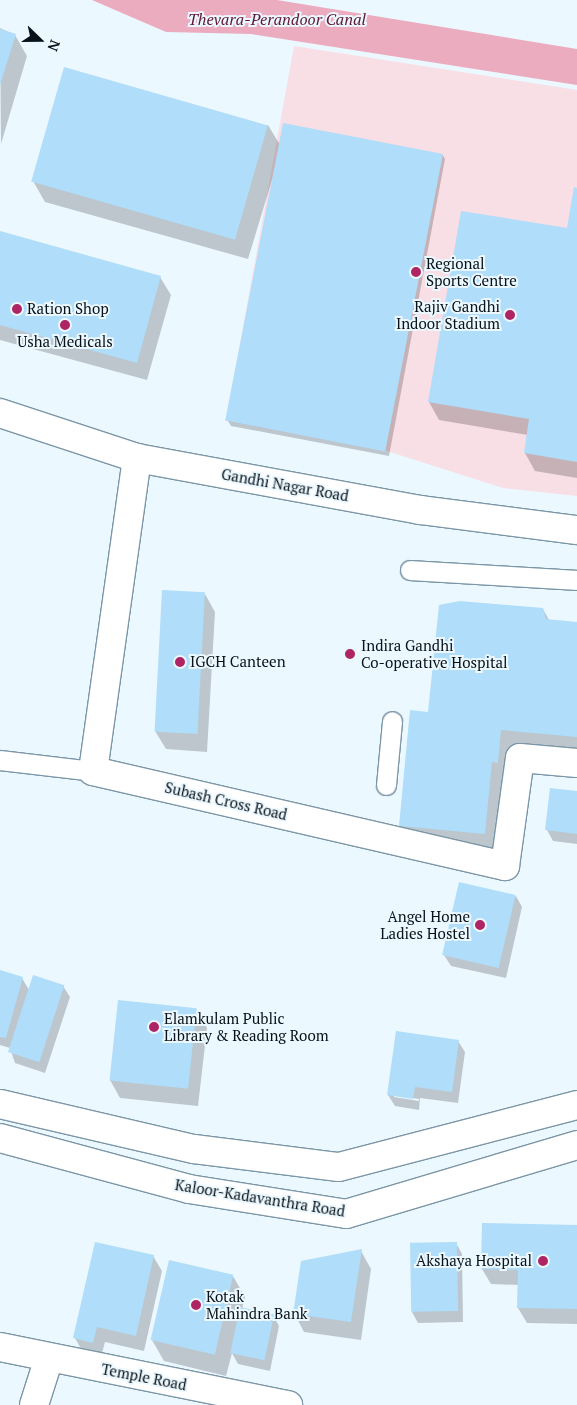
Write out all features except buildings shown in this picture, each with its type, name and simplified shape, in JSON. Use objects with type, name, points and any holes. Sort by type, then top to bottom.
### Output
[{"type":"street","name":"Gandhi Nagar Road","points":[[0,413],[137,458],[420,510],[577,530]]},
{"type":"street","points":[[93,771],[137,458]]},
{"type":"street","name":"Subash Cross Road","points":[[93,771],[505,866],[520,758],[577,763]]},
{"type":"street","points":[[0,1104],[194,1149],[339,1167],[577,1106]]},
{"type":"street","name":"Kaloor-Kadavanthra Road","points":[[0,1138],[189,1189],[346,1214],[577,1145]]},
{"type":"street","name":"Temple Road","points":[[0,1347],[288,1405]]},
{"type":"street","points":[[34,1405],[49,1358]]},
{"type":"lane","points":[[410,570],[577,580]]},
{"type":"lane","points":[[386,785],[392,721]]},
{"type":"lane","points":[[0,760],[93,771]]},
{"type":"shaded area","name":"Regional Sports Centre","points":[[294,46],[577,90],[577,496],[503,488],[387,451],[226,421]]},
{"type":"water","name":"Thevara-Perandoor Canal","points":[[92,0],[277,0],[577,49],[577,85],[251,34],[166,32]]},
{"type":"place","name":"Regional Sports Centre","points":[[416,272]]},
{"type":"place","name":"Ration Shop","points":[[17,309]]},
{"type":"place","name":"Rajiv Gandhi Indoor Stadium","points":[[510,315]]},
{"type":"place","name":"Usha Medicals","points":[[65,325]]},
{"type":"place","name":"Indira Gandhi Co-operative Hospital","points":[[350,654]]},
{"type":"place","name":"IGCH Canteen","points":[[180,662]]},
{"type":"place","name":"Angel Home Ladies Hostel","points":[[480,925]]},
{"type":"place","name":"Elamkulam Public Library & Reading Room","points":[[154,1027]]},
{"type":"place","name":"Akshaya Hospital","points":[[543,1261]]},
{"type":"place","name":"Kotak Mahindra Bank","points":[[196,1305]]}]
